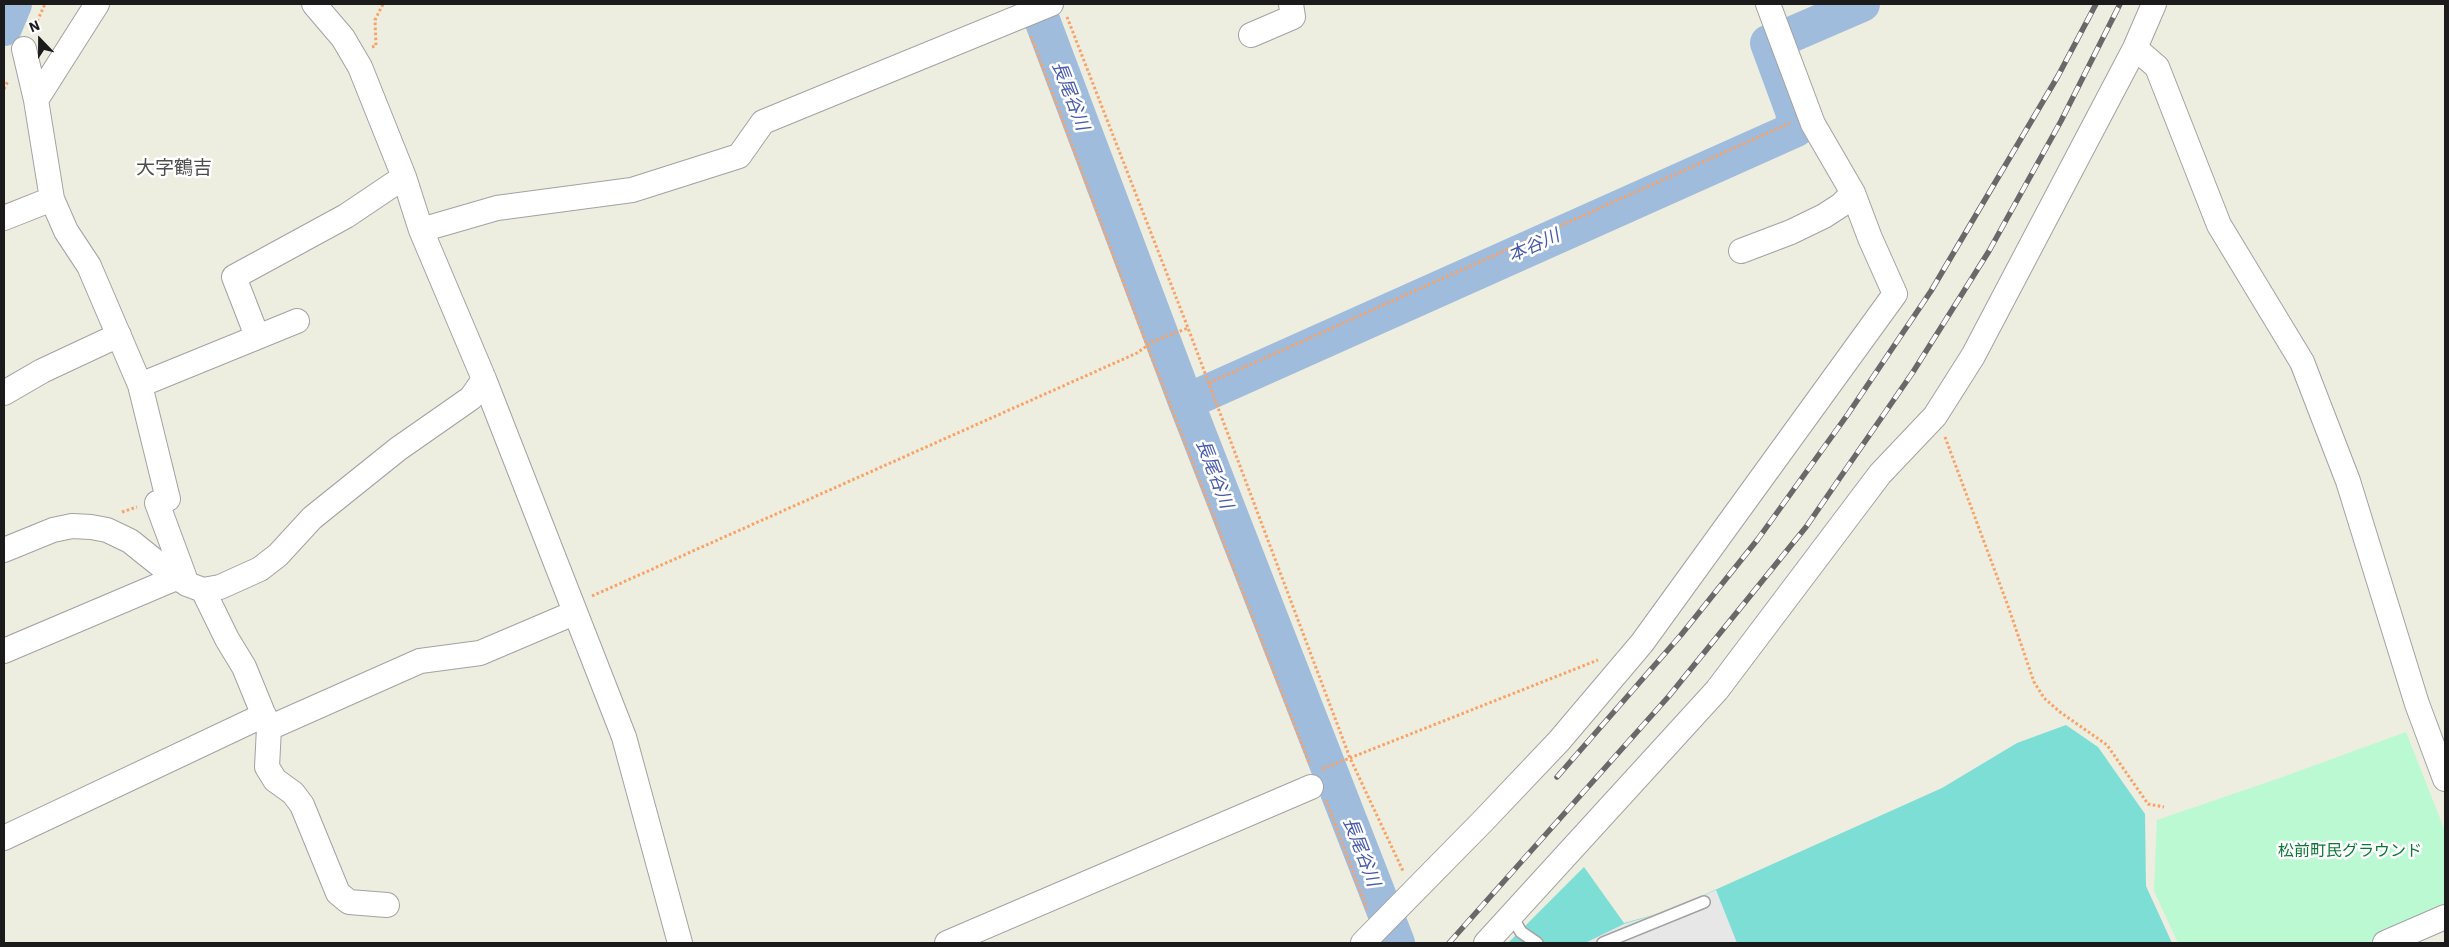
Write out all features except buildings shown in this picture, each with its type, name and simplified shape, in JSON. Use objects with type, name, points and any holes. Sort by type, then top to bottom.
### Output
[{"type":"street","points":[[36,100],[97,4]]},
{"type":"street","points":[[314,4],[344,38],[360,67],[404,177],[421,230],[484,379],[624,737],[680,943]]},
{"type":"street","points":[[1251,35],[1293,17],[1291,4]]},
{"type":"street","points":[[1372,933],[1559,741],[1642,643],[1895,294],[1870,238],[1853,193],[1810,115],[1768,4]]},
{"type":"street","points":[[1486,943],[1717,690],[1880,474],[1935,416],[1973,356],[2135,48],[2154,4]]},
{"type":"street","points":[[421,230],[497,208],[632,190],[739,156],[763,122],[1026,14],[1058,8]]},
{"type":"street","points":[[24,48],[36,100],[52,199],[66,231],[89,266],[140,385],[168,499],[157,503],[189,584],[244,666],[267,721],[268,767],[275,780],[293,793],[302,805],[338,893],[349,902],[387,905]]},
{"type":"street","points":[[2135,48],[2157,67],[2219,225],[2302,362],[2348,481],[2417,704],[2445,779]]},
{"type":"street","points":[[257,336],[234,277],[346,216],[404,177]]},
{"type":"street","points":[[1741,250],[1791,232],[1824,216],[1841,205],[1853,193]]},
{"type":"street","points":[[4,218],[52,199]]},
{"type":"street","points":[[140,385],[297,321]]},
{"type":"street","points":[[4,392],[119,335]]},
{"type":"street","points":[[4,651],[189,584],[220,587],[260,569],[320,513],[398,449],[471,398],[484,379]]},
{"type":"street","points":[[4,550],[53,530],[72,526],[107,530],[130,541],[189,584]]},
{"type":"street","points":[[4,838],[267,721],[420,661],[480,653],[573,609]]},
{"type":"street","points":[[947,943],[1316,781]]},
{"type":"street","points":[[2385,943],[2445,917]]},
{"type":"lane","points":[[1602,943],[1704,902]]},
{"type":"lane","points":[[1511,915],[1521,932],[1536,943]]},
{"type":"path","points":[[352,54],[376,46],[375,20],[383,4]]},
{"type":"path","points":[[1058,8],[1188,328],[1348,759],[1412,894]]},
{"type":"path","points":[[1026,14],[1146,345],[1316,781],[1372,933]]},
{"type":"path","points":[[1209,383],[1810,115]]},
{"type":"path","points":[[573,609],[1137,353],[1152,342],[1188,328]]},
{"type":"path","points":[[1935,416],[2008,606],[2034,682],[2044,698],[2107,745],[2148,804],[2164,807]]},
{"type":"path","points":[[107,530],[116,517],[125,510],[157,503]]},
{"type":"path","points":[[1316,781],[1348,759],[1606,657]]},
{"type":"green space","name":"松前町民グラウンド","points":[[2406,732],[2445,831],[2445,912],[2367,943],[2178,943],[2154,891],[2157,820]]},
{"type":"shaded area","points":[[2066,725],[2098,747],[2145,814],[2146,886],[2172,943],[1508,943],[1584,867],[1624,923],[1668,911],[1942,788],[2017,743]]},
{"type":"shaded area","points":[[1716,890],[1737,943],[1585,943],[1624,924],[1668,911]]},
{"type":"waterway","name":"長尾谷川","points":[[4,28],[14,4]]},
{"type":"waterway","name":"長尾谷川","points":[[1036,4],[1186,402],[1397,943]]},
{"type":"waterway","name":"本谷川","points":[[1788,36],[1862,4]]},
{"type":"waterway","name":"本谷川","points":[[1186,402],[1796,129],[1793,111],[1768,43],[1773,41]]},
{"type":"railway","points":[[1557,777],[1681,635],[1758,539],[1848,414],[1931,291],[2058,76],[2096,4]]},
{"type":"railway","points":[[1449,943],[1669,696],[1806,527],[1913,372],[1989,251],[2061,121],[2120,4]]},
{"type":"district","name":"大字鶴吉","points":[[174,169]]}]
